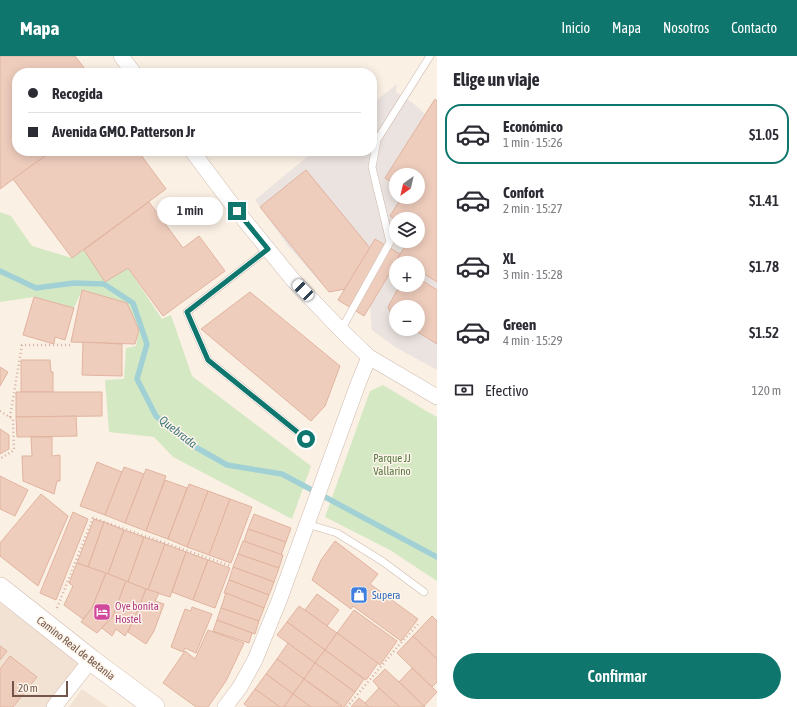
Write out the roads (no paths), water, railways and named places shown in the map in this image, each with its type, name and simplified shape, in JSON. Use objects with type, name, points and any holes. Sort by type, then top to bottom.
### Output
[{"type":"street","points":[[121,56],[130,68]]},
{"type":"street","points":[[196,156],[237,211],[293,280],[369,357],[437,397]]},
{"type":"street","points":[[226,707],[240,687],[255,660],[279,601],[369,357]]},
{"type":"street","name":"Camino Real de Betania","points":[[0,588],[91,660],[154,707]]},
{"type":"street","points":[[54,707],[91,660]]},
{"type":"lane","points":[[377,140],[430,56]]},
{"type":"lane","points":[[342,330],[390,242],[372,167],[374,156]]},
{"type":"lane","points":[[268,249],[187,312],[208,360],[306,439]]},
{"type":"lane","points":[[309,519],[337,533],[382,561],[424,592]]},
{"type":"waterway","name":"Quebrada","points":[[0,271],[36,288],[74,283],[104,284],[133,303],[147,344],[137,379],[156,416],[185,441],[227,465],[282,474],[437,557]]},
{"type":"place","name":"Supera","points":[[359,595]]},
{"type":"place","name":"Oye bonita Hostel","points":[[102,612]]},
{"type":"park label","name":"Parque JJ Vallarino","points":[[392,464]]}]
